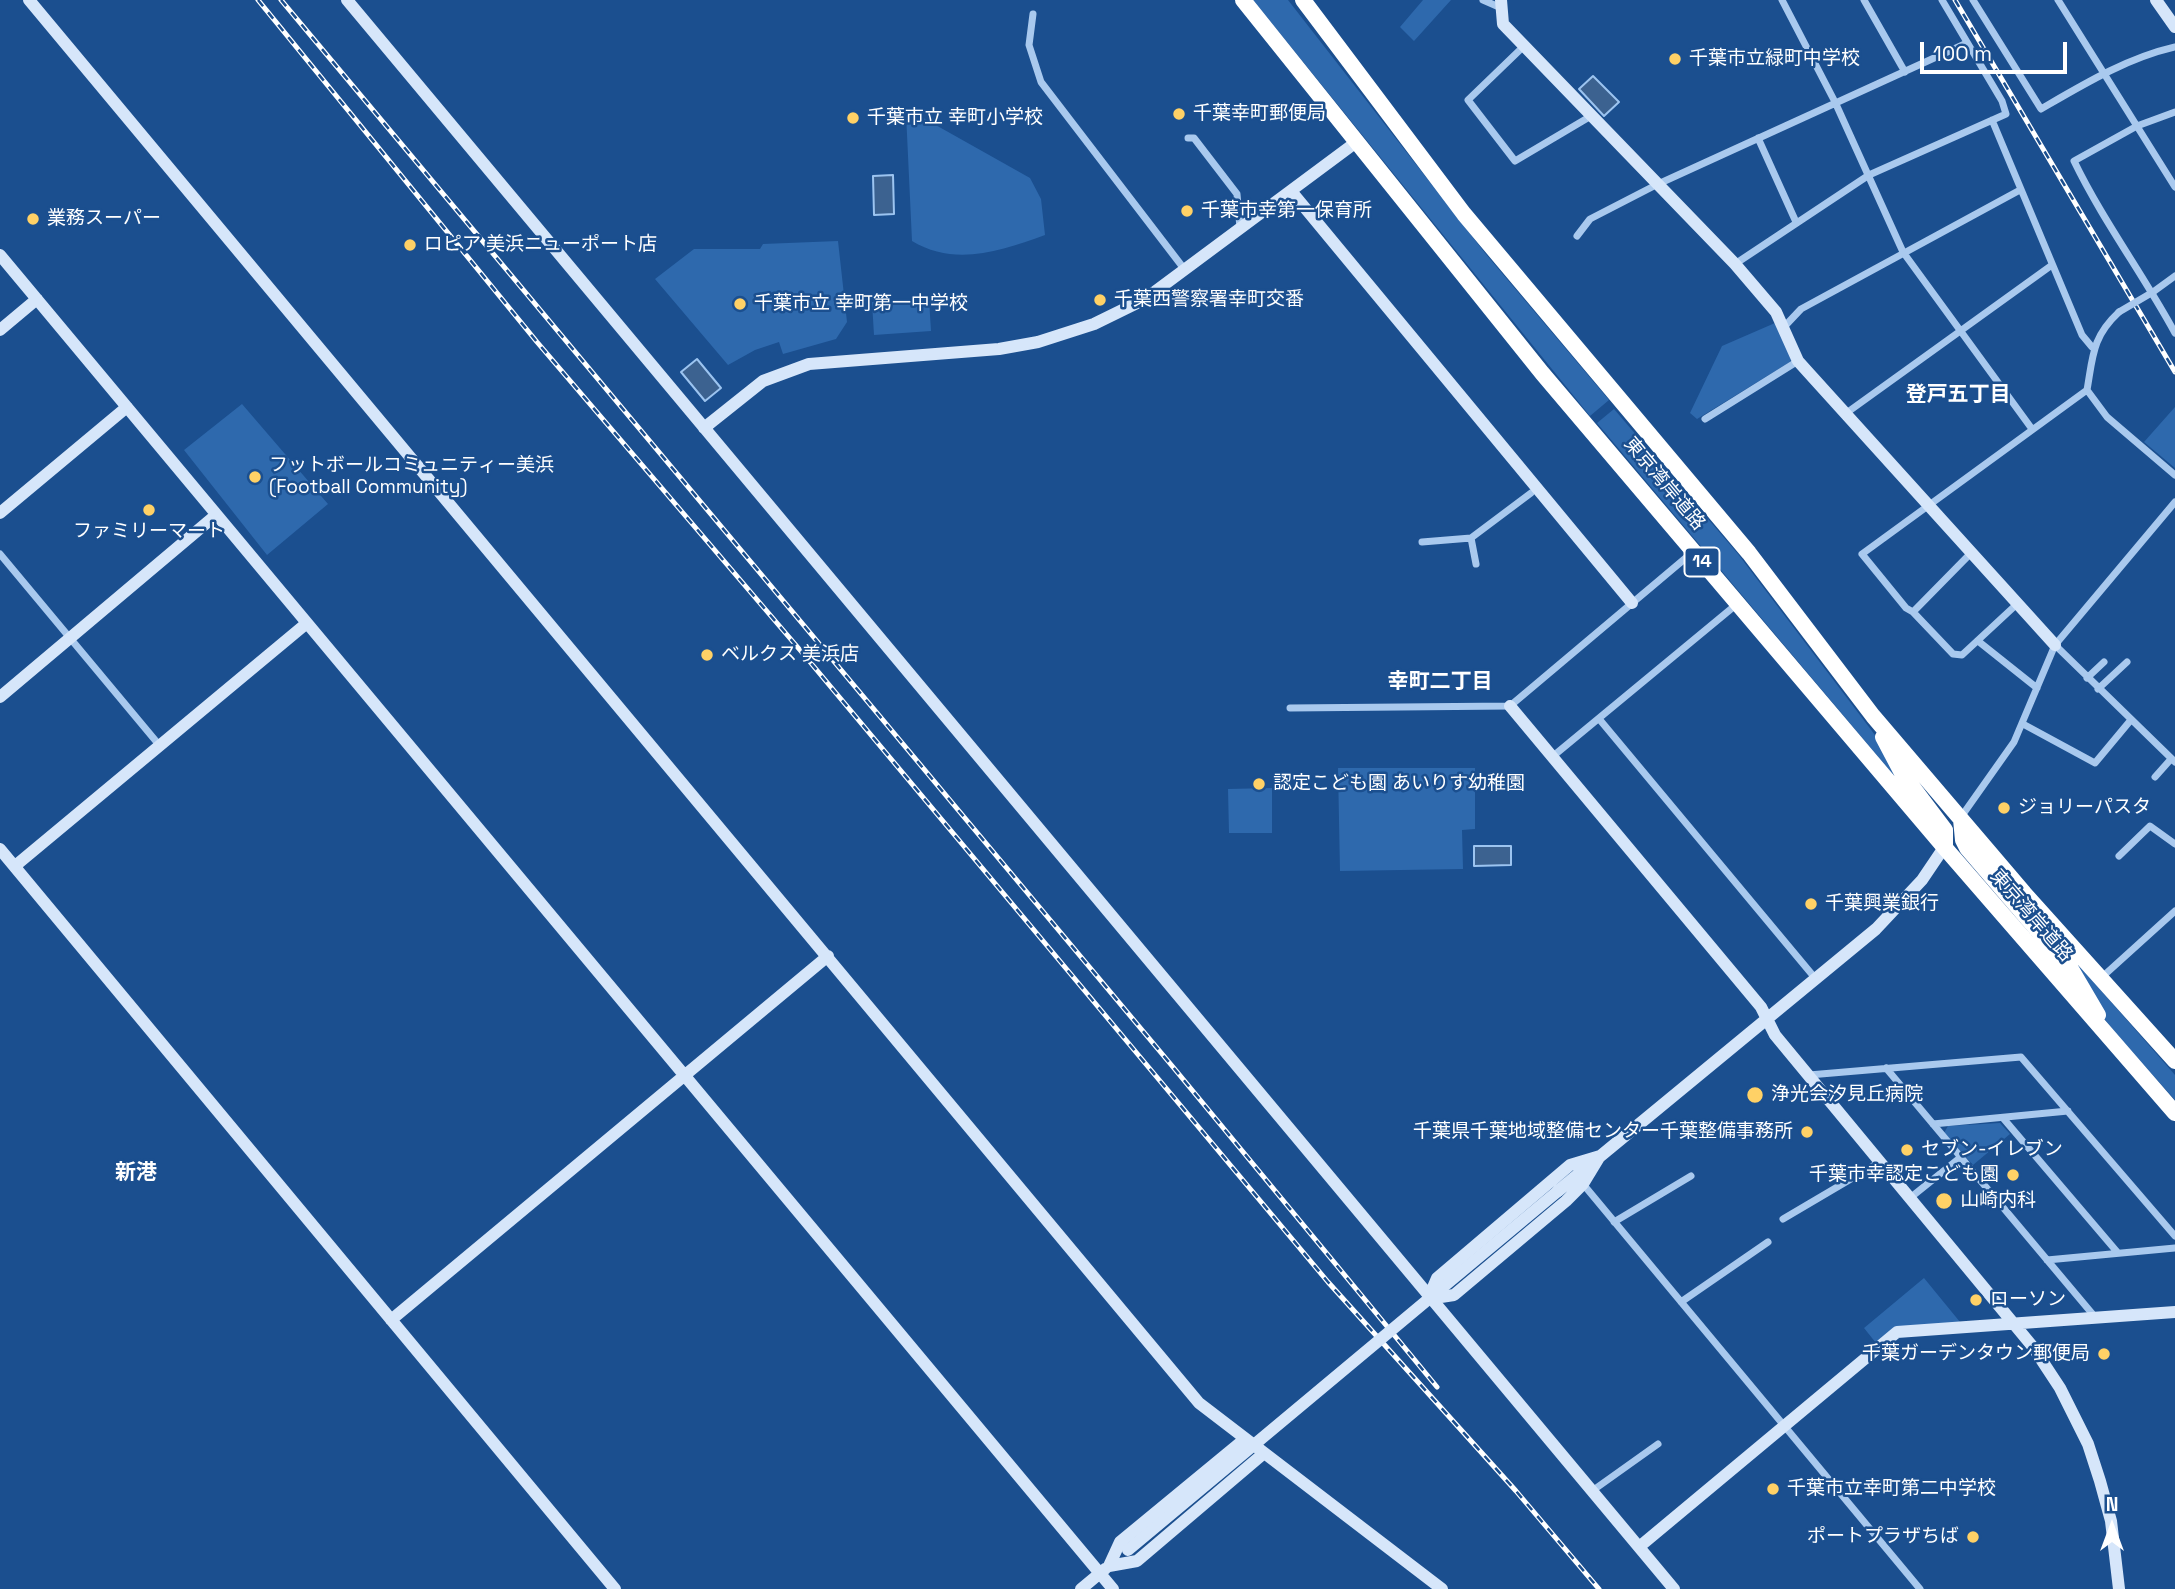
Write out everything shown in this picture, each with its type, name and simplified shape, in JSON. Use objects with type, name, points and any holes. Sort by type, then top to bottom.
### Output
[{"type":"highway","name":"東京湾岸道路","points":[[1243,0],[1533,363],[1945,848],[2175,1113]]},
{"type":"highway","name":"東京湾岸道路","points":[[1303,0],[1464,214],[1749,553],[1873,716],[2175,1062]]},
{"type":"highway","points":[[1873,716],[1902,773],[1945,830],[1945,848]]},
{"type":"highway","points":[[1961,818],[1963,840],[1968,848],[2071,970],[2111,1039]]},
{"type":"street","points":[[29,0],[1199,1403],[1443,1589]]},
{"type":"street","points":[[347,0],[1428,1299],[1674,1589]]},
{"type":"street","points":[[1483,0],[1500,3],[1503,24],[1735,264],[1776,312],[1798,361],[2054,645],[2173,760],[2155,777]]},
{"type":"street","points":[[1782,0],[1835,102],[1903,252],[2032,429]]},
{"type":"street","points":[[1864,0],[1905,72]]},
{"type":"street","points":[[1735,264],[1869,175],[2006,114],[2002,101],[1942,0]]},
{"type":"street","points":[[1973,0],[2042,109],[2104,74],[2151,52],[2175,47]]},
{"type":"street","points":[[2058,0],[2175,187]]},
{"type":"street","points":[[2156,0],[2175,27]]},
{"type":"street","points":[[1033,14],[1029,44],[1041,82],[1185,270]]},
{"type":"street","points":[[1577,236],[1590,219],[1656,185],[1967,43]]},
{"type":"street","points":[[1524,46],[1468,100],[1515,161],[1591,116]]},
{"type":"street","points":[[2175,112],[2137,126],[2074,160],[2110,229],[2152,292],[2175,333]]},
{"type":"street","points":[[1992,120],[2082,335],[2092,347]]},
{"type":"street","points":[[1188,138],[1194,138],[1237,194],[1240,229]]},
{"type":"street","points":[[1758,138],[1796,222]]},
{"type":"street","points":[[704,428],[763,382],[788,370],[826,361],[967,352],[1038,342],[1113,316],[1145,299],[1355,143]]},
{"type":"street","points":[[1784,327],[1801,309],[2020,190]]},
{"type":"street","points":[[1291,191],[1632,603]]},
{"type":"street","points":[[0,255],[685,1075],[1104,1570],[1113,1589]]},
{"type":"street","points":[[1845,414],[2052,265]]},
{"type":"street","points":[[2175,276],[2108,322],[2092,347],[2087,390],[2107,418],[2175,475]]},
{"type":"street","points":[[0,330],[37,299]]},
{"type":"street","points":[[1705,419],[1798,361]]},
{"type":"street","points":[[2017,604],[1962,655],[1953,654],[1906,608],[1862,554],[1931,507],[2087,390]]},
{"type":"street","points":[[0,513],[127,407]]},
{"type":"street","points":[[1422,542],[1471,538],[1531,493]]},
{"type":"street","points":[[1081,1589],[1893,913],[1945,848],[1961,818],[2014,742],[2024,724],[2054,645],[2175,502]]},
{"type":"street","points":[[0,696],[216,515]]},
{"type":"street","points":[[1471,538],[1476,564]]},
{"type":"street","points":[[1290,708],[1510,706],[1694,551]]},
{"type":"street","points":[[1913,612],[1972,553]]},
{"type":"street","points":[[0,554],[160,746]]},
{"type":"street","points":[[1552,757],[1737,604]]},
{"type":"street","points":[[15,866],[307,623]]},
{"type":"street","points":[[1978,641],[2037,688]]},
{"type":"street","points":[[2087,678],[2104,662]]},
{"type":"street","points":[[2098,689],[2127,662]]},
{"type":"street","points":[[1510,706],[1761,1007],[1775,1035],[1878,1163],[2012,1321],[2060,1388],[2088,1444],[2111,1521],[2119,1589]]},
{"type":"street","points":[[1600,720],[1815,978]]},
{"type":"street","points":[[2024,724],[2095,763],[2130,721]]},
{"type":"street","points":[[2119,856],[2150,826],[2175,844]]},
{"type":"street","points":[[0,849],[615,1589]]},
{"type":"street","points":[[2101,979],[2175,911]]},
{"type":"street","points":[[391,1321],[828,956]]},
{"type":"street","points":[[1808,1075],[2021,1057],[2175,1236]]},
{"type":"street","points":[[1886,1068],[2096,1318]]},
{"type":"street","points":[[1933,1124],[2068,1111]]},
{"type":"street","points":[[2003,1118],[2118,1253]]},
{"type":"street","points":[[1428,1299],[1437,1278],[1570,1165],[1600,1156]]},
{"type":"street","points":[[1428,1299],[1454,1296],[1583,1184],[1600,1156]]},
{"type":"street","points":[[1910,1198],[1961,1157]]},
{"type":"street","points":[[1783,1219],[1878,1163]]},
{"type":"street","points":[[1614,1222],[1690,1177]]},
{"type":"street","points":[[1583,1184],[1920,1589]]},
{"type":"street","points":[[1681,1302],[1769,1242]]},
{"type":"street","points":[[2047,1260],[2175,1248]]},
{"type":"street","points":[[1639,1547],[1896,1332],[2012,1321],[2175,1312]]},
{"type":"street","points":[[1104,1570],[1120,1542],[1245,1439]]},
{"type":"street","points":[[1592,1491],[1658,1444]]},
{"type":"street","points":[[1104,1570],[1137,1561],[1263,1454]]},
{"type":"shaded area","points":[[1253,0],[1288,0],[1485,253],[1609,400],[1590,416]]},
{"type":"shaded area","points":[[1423,0],[1451,0],[1414,41],[1400,27]]},
{"type":"shaded area","points":[[1593,76],[1619,102],[1604,116],[1579,89]]},
{"type":"shaded area","points":[[909,110],[1030,178],[1041,199],[1045,235],[995,251],[961,255],[928,249],[912,241],[906,113]]},
{"type":"shaded area","points":[[893,175],[894,214],[874,215],[873,176]]},
{"type":"shaded area","points":[[838,241],[847,322],[836,339],[783,354],[779,342],[755,350],[728,365],[655,279],[694,249],[760,249],[763,244]]},
{"type":"shaded area","points":[[929,299],[931,331],[874,335],[872,302]]},
{"type":"shaded area","points":[[1775,323],[1792,358],[1790,362],[1697,419],[1690,413],[1722,346]]},
{"type":"shaded area","points":[[697,359],[721,388],[705,401],[681,372]]},
{"type":"shaded area","name":"フットボールコミュニティー美浜 (Football Community)","points":[[242,404],[328,504],[267,555],[184,450]]},
{"type":"shaded area","points":[[2175,407],[2175,468],[2144,442]]},
{"type":"shaded area","points":[[1614,409],[1738,554],[1872,731],[1934,823],[1597,423]]},
{"type":"shaded area","points":[[1338,768],[1475,768],[1475,829],[1462,830],[1463,869],[1340,871]]},
{"type":"shaded area","points":[[1272,788],[1272,833],[1229,833],[1228,789]]},
{"type":"shaded area","points":[[1972,843],[2175,1075],[2175,1100],[2113,1030]]},
{"type":"shaded area","points":[[1474,846],[1511,846],[1511,865],[1474,866]]},
{"type":"shaded area","points":[[2000,1123],[2010,1134],[1973,1165],[1944,1133],[1948,1126]]},
{"type":"shaded area","points":[[1924,1278],[1960,1322],[1876,1343],[1864,1328]]},
{"type":"railway","points":[[258,0],[537,342],[800,650],[1328,1282],[1516,1491],[1599,1589]]},
{"type":"railway","points":[[281,0],[1437,1387]]},
{"type":"railway","points":[[1955,0],[2175,372]]},
{"type":"place","name":"千葉市立緑町中学校","points":[[1675,59]]},
{"type":"place","name":"千葉幸町郵便局","points":[[1179,114]]},
{"type":"place","name":"千葉市立 幸町小学校","points":[[853,118]]},
{"type":"place","name":"千葉市幸第一保育所","points":[[1187,211]]},
{"type":"place","name":"業務スーパー","points":[[33,219]]},
{"type":"place","name":"ロピア 美浜ニューポート店","points":[[410,245]]},
{"type":"place","name":"千葉西警察署幸町交番","points":[[1100,300]]},
{"type":"place","name":"千葉市立 幸町第一中学校","points":[[740,304]]},
{"type":"place","name":"フットボールコミュニティー美浜 (Football Community)","points":[[255,477]]},
{"type":"place","name":"ファミリーマート","points":[[149,510]]},
{"type":"place","name":"ベルクス 美浜店","points":[[707,655]]},
{"type":"place","name":"認定こども園 あいりす幼稚園","points":[[1259,784]]},
{"type":"place","name":"ジョリーパスタ","points":[[2004,808]]},
{"type":"place","name":"千葉興業銀行","points":[[1811,904]]},
{"type":"place","name":"浄光会汐見丘病院","points":[[1755,1095]]},
{"type":"place","name":"千葉県千葉地域整備センター千葉整備事務所","points":[[1807,1132]]},
{"type":"place","name":"セブン-イレブン","points":[[1907,1150]]},
{"type":"place","name":"千葉市幸認定こども園","points":[[2013,1175]]},
{"type":"place","name":"山崎内科","points":[[1944,1201]]},
{"type":"place","name":"ローソン","points":[[1976,1300]]},
{"type":"place","name":"千葉ガーデンタウン郵便局","points":[[2104,1354]]},
{"type":"place","name":"千葉市立幸町第二中学校","points":[[1773,1489]]},
{"type":"place","name":"ポートプラザちば","points":[[1973,1537]]},
{"type":"district","name":"登戸五丁目","points":[[1958,395]]},
{"type":"district","name":"幸町二丁目","points":[[1440,682]]},
{"type":"district","name":"新港","points":[[136,1173]]}]
